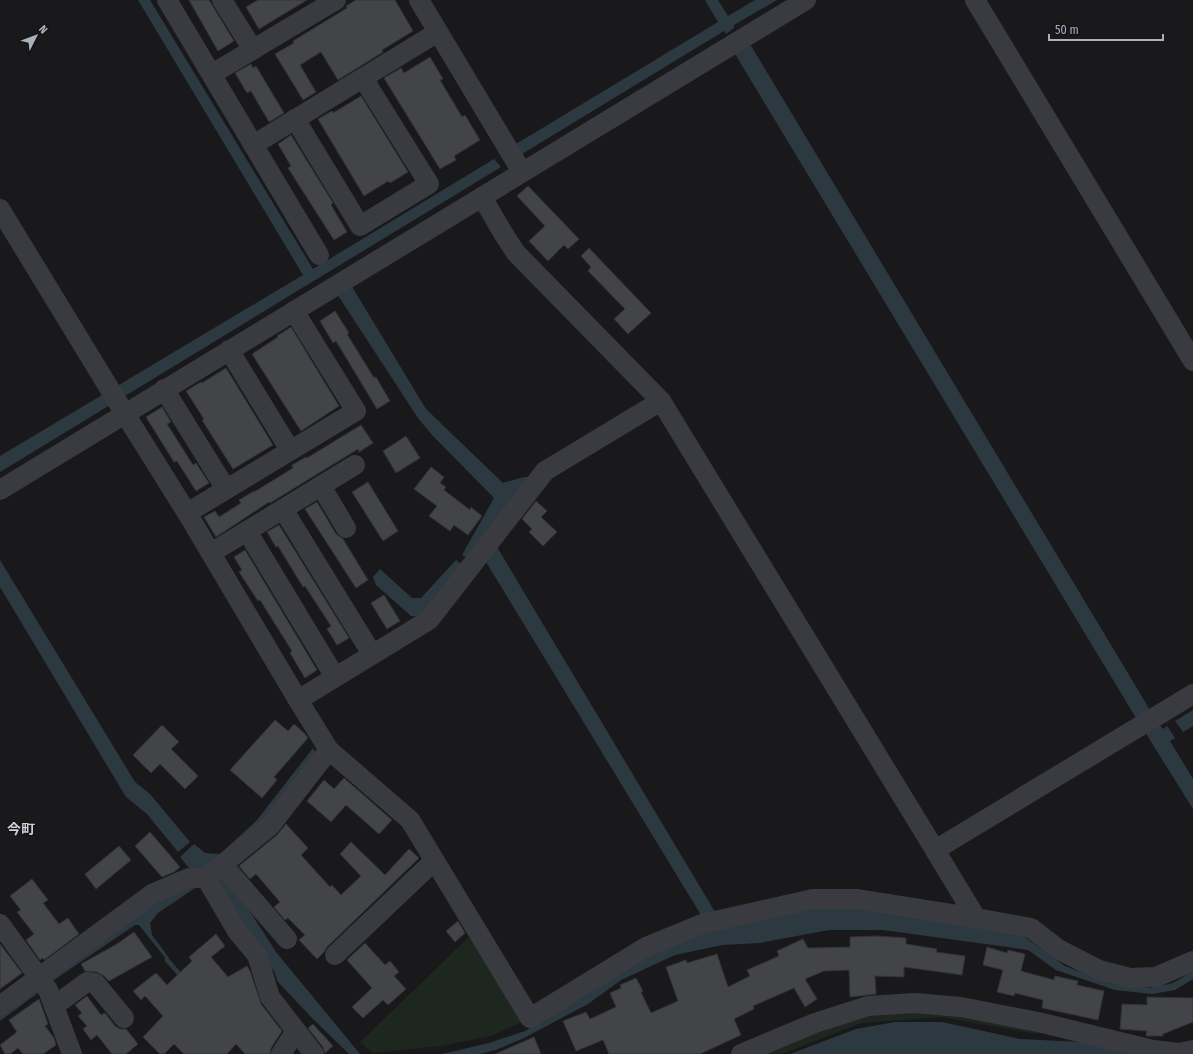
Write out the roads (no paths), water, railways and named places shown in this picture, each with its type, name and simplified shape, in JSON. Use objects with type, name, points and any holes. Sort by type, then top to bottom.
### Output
[{"type":"street","points":[[167,0],[319,255]]},
{"type":"street","points":[[222,0],[253,50]]},
{"type":"street","points":[[418,0],[522,172]]},
{"type":"street","points":[[0,490],[117,401],[164,389],[806,0]]},
{"type":"street","points":[[975,0],[1193,361]]},
{"type":"street","points":[[212,74],[253,50],[324,3]]},
{"type":"street","points":[[253,145],[438,32]]},
{"type":"street","points":[[295,119],[360,226],[428,184],[363,78]]},
{"type":"street","points":[[482,197],[516,253],[661,401],[976,918]]},
{"type":"street","points":[[0,208],[187,513],[329,750],[410,820],[530,1018],[646,947],[702,924],[813,899],[856,899],[1031,928],[1058,949],[1099,970],[1130,978],[1156,977],[1193,961]]},
{"type":"street","points":[[187,513],[356,411],[294,311]]},
{"type":"street","points":[[230,350],[290,450]]},
{"type":"street","points":[[164,389],[226,489]]},
{"type":"street","points":[[298,700],[429,620],[545,470],[661,401]]},
{"type":"street","points":[[211,553],[355,465]]},
{"type":"street","points":[[321,486],[346,528]]},
{"type":"street","points":[[283,509],[372,654]]},
{"type":"street","points":[[247,531],[335,677]]},
{"type":"street","points":[[935,850],[1193,694]]},
{"type":"street","points":[[0,1006],[152,894],[190,878],[206,878],[223,865],[270,826],[329,750]]},
{"type":"street","points":[[335,955],[434,861]]},
{"type":"street","points":[[223,865],[287,939]]},
{"type":"street","points":[[206,878],[237,931],[257,955],[270,997],[314,1054]]},
{"type":"street","points":[[0,924],[48,990],[72,1054]]},
{"type":"street","points":[[54,1006],[87,982],[95,983],[124,1018]]},
{"type":"street","points":[[741,1054],[815,1023],[868,1006],[915,1003],[961,1007],[1030,1020],[1153,1050],[1179,1053],[1193,1050]]},
{"type":"street","points":[[281,1054],[296,1031]]},
{"type":"waterway","points":[[167,960],[183,978]]},
{"type":"district","name":"今町","points":[[21,829]]}]
